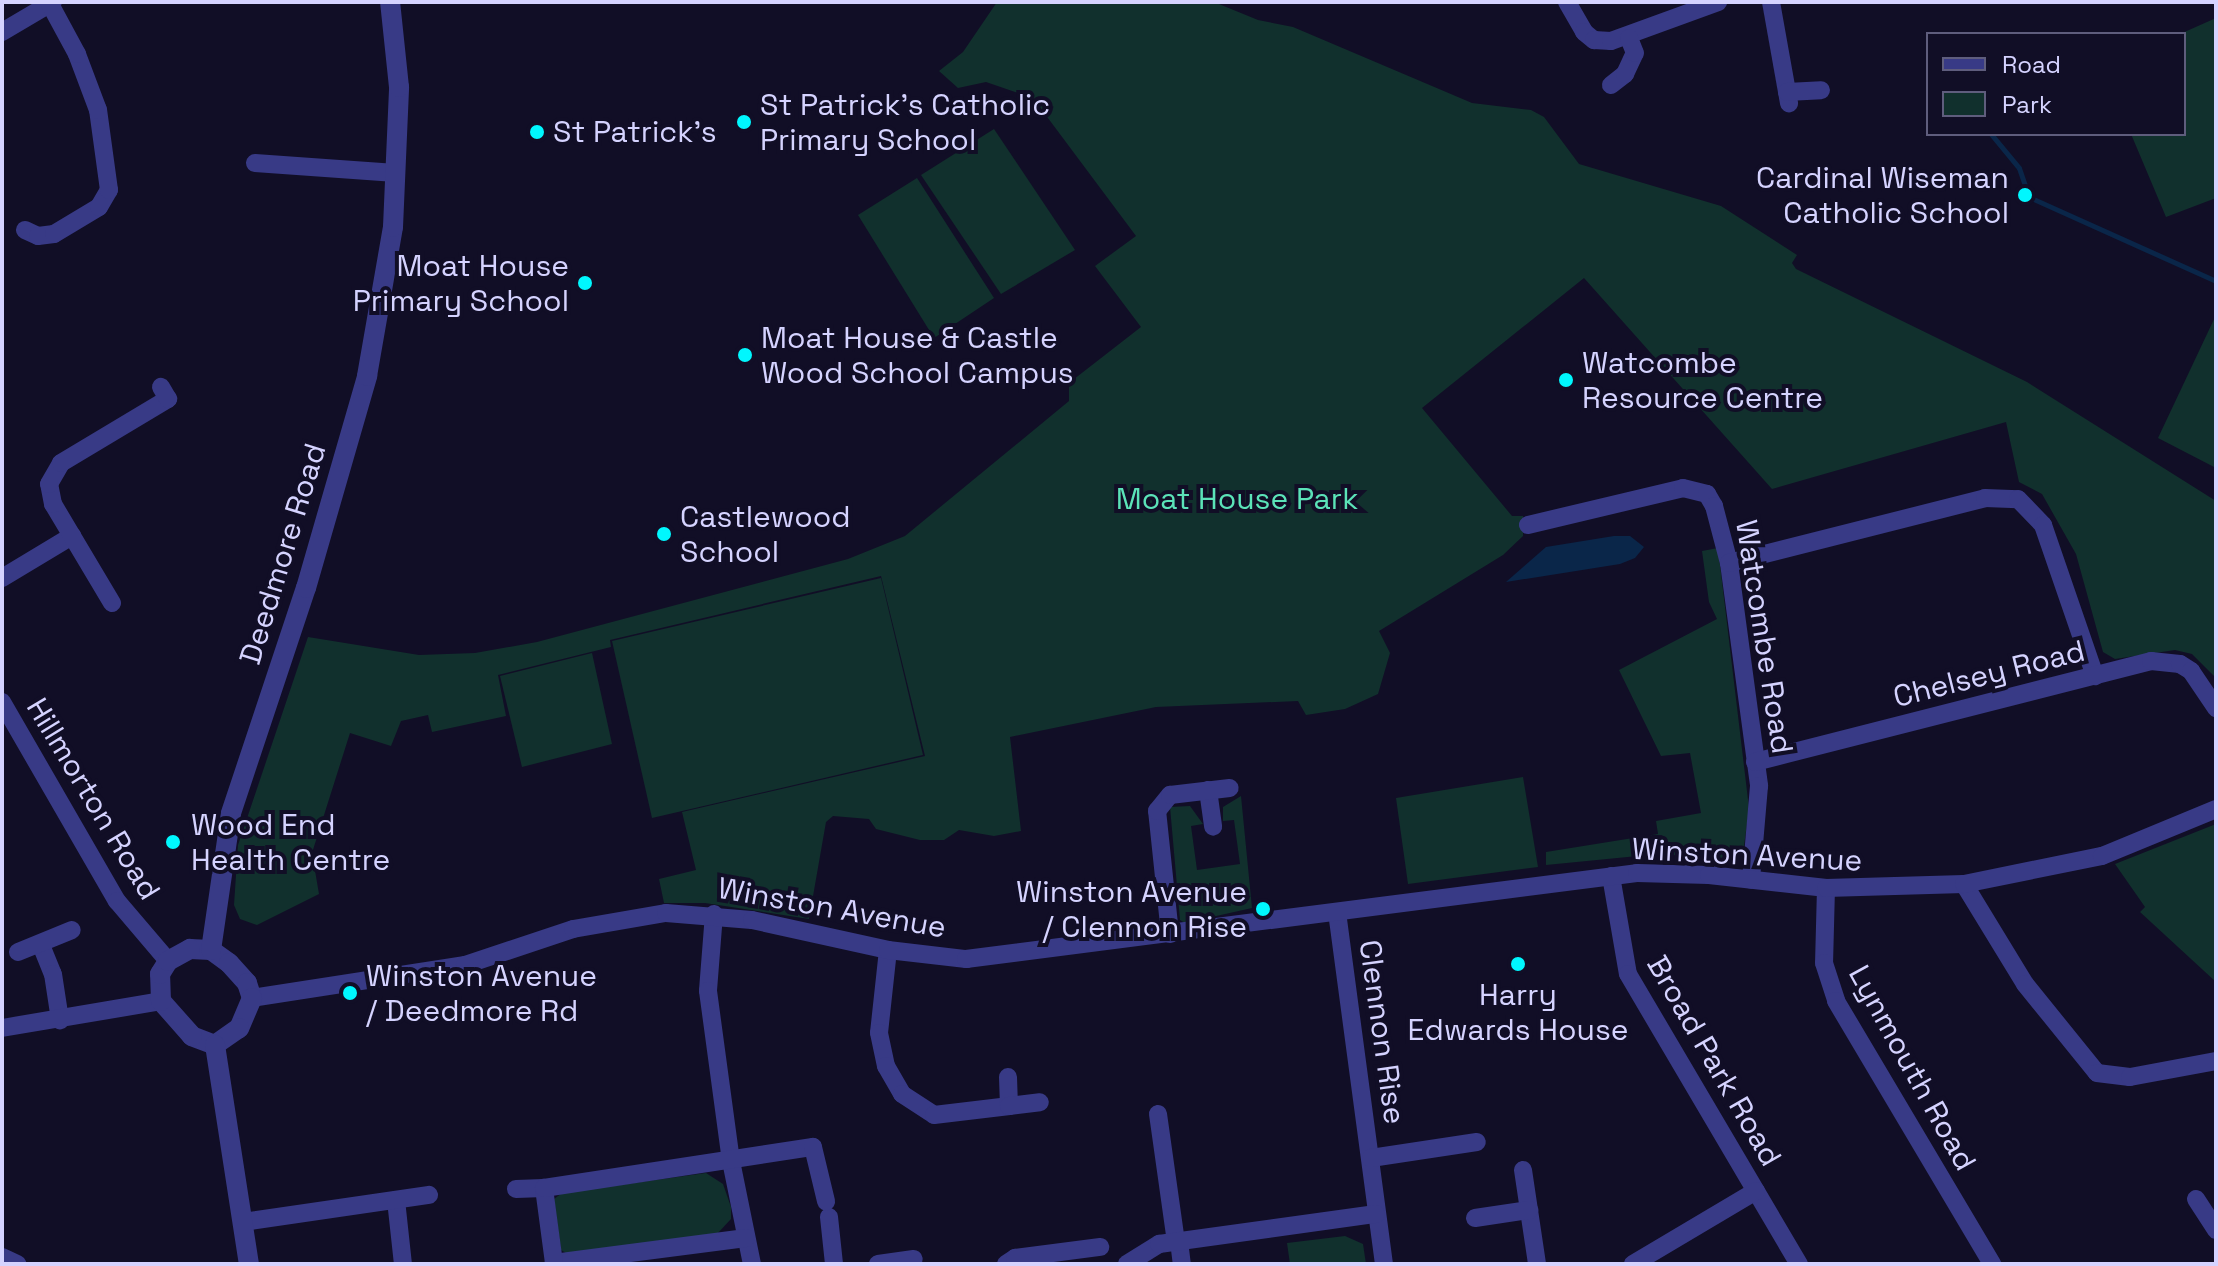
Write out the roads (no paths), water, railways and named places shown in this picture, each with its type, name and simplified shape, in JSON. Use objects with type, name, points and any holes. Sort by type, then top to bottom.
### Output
[{"type":"street","name":"Deedmore Road","points":[[211,950],[231,813],[306,588],[367,376],[393,227],[399,87],[390,2]]},
{"type":"street","points":[[1567,2],[1584,32],[1594,40],[1629,38],[1718,2]]},
{"type":"street","points":[[1771,2],[1788,98],[1821,90]]},
{"type":"street","points":[[2,32],[52,3],[77,54],[98,110],[109,190],[99,207],[54,234],[38,236],[25,230]]},
{"type":"street","points":[[1611,85],[1625,74],[1635,53],[1629,38]]},
{"type":"street","points":[[255,163],[396,173]]},
{"type":"street","points":[[112,603],[51,496],[53,473],[168,399],[161,387]]},
{"type":"street","name":"Watcombe Road","points":[[1528,525],[1697,489],[1714,506],[1729,563],[1755,762],[1759,806],[1751,880]]},
{"type":"street","points":[[1729,563],[1985,498],[2018,499],[2043,525],[2095,676]]},
{"type":"street","points":[[2,578],[72,536]]},
{"type":"street","name":"Chelsey Road","points":[[1755,762],[2151,661],[2180,664],[2201,681],[2216,708]]},
{"type":"street","name":"Hillmorton Road","points":[[3,707],[117,901],[168,961]]},
{"type":"street","points":[[1170,934],[1157,811],[1170,795],[1230,788]]},
{"type":"street","points":[[1208,790],[1213,827]]},
{"type":"street","name":"Winston Avenue","points":[[252,998],[465,965],[610,919],[714,914],[888,950],[966,959],[1611,876],[1671,872],[1826,888],[1964,884],[2102,856],[2216,809]]},
{"type":"street","name":"Broad Park Road","points":[[1611,876],[1628,974],[1799,1264]]},
{"type":"street","points":[[1964,884],[1994,939],[2085,1065],[2097,1073],[2130,1077],[2216,1061]]},
{"type":"street","name":"Lynmouth Road","points":[[1826,888],[1824,963],[1832,992],[1992,1264]]},
{"type":"street","name":"Clennon Rise","points":[[1337,912],[1384,1264]]},
{"type":"street","points":[[714,914],[708,991],[731,1161],[752,1264]]},
{"type":"street","points":[[18,952],[72,930]]},
{"type":"street","points":[[41,945],[53,974],[60,1020]]},
{"type":"street","points":[[190,949],[211,950],[247,983],[252,998],[239,1028],[215,1045],[192,1036],[161,1001],[157,987],[168,961],[190,949]]},
{"type":"street","points":[[888,950],[879,1033],[886,1066],[902,1094],[934,1115],[1040,1102]]},
{"type":"street","points":[[2,1028],[161,1001]]},
{"type":"street","points":[[215,1045],[249,1264]]},
{"type":"street","points":[[1008,1077],[1009,1106]]},
{"type":"street","points":[[1158,1114],[1182,1264]]},
{"type":"street","name":"Clennon Rise","points":[[1371,1158],[1477,1142]]},
{"type":"street","points":[[516,1189],[544,1188],[813,1147],[828,1209],[834,1264]]},
{"type":"street","points":[[1523,1170],[1537,1264]]},
{"type":"street","points":[[544,1188],[552,1264],[746,1238]]},
{"type":"street","points":[[1633,1264],[1756,1191]]},
{"type":"street","points":[[243,1222],[429,1195]]},
{"type":"street","points":[[2196,1199],[2216,1228]]},
{"type":"street","points":[[396,1200],[403,1264]]},
{"type":"street","points":[[1475,1218],[1529,1210]]},
{"type":"street","points":[[1127,1264],[1147,1248],[1177,1241],[1376,1214]]},
{"type":"street","points":[[1006,1264],[1015,1258],[1052,1258],[1100,1247]]},
{"type":"street","points":[[2,1257],[17,1264]]},
{"type":"street","points":[[878,1264],[914,1259]]},
{"type":"water","points":[[1630,536],[1644,547],[1635,558],[1620,564],[1506,582],[1546,547]]},
{"type":"waterway","points":[[1993,136],[2019,168],[2029,197],[2216,281]]},
{"type":"place","name":"St Patrick's Catholic Primary School","points":[[744,122]]},
{"type":"place","name":"St Patrick's","points":[[537,132]]},
{"type":"place","name":"Cardinal Wiseman Catholic School","points":[[2025,195]]},
{"type":"place","name":"Moat House Primary School","points":[[585,283]]},
{"type":"place","name":"Moat House & Castle Wood School Campus","points":[[745,355]]},
{"type":"place","name":"Watcombe Resource Centre","points":[[1566,380]]},
{"type":"place","name":"Castlewood School","points":[[664,534]]},
{"type":"place","name":"Wood End Health Centre","points":[[173,842]]},
{"type":"place","name":"Winston Avenue / Clennon Rise","points":[[1263,909]]},
{"type":"place","name":"Harry Edwards House","points":[[1518,964]]},
{"type":"place","name":"Winston Avenue / Deedmore Rd","points":[[350,993]]},
{"type":"park label","name":"Moat House Park","points":[[1237,499]]}]
